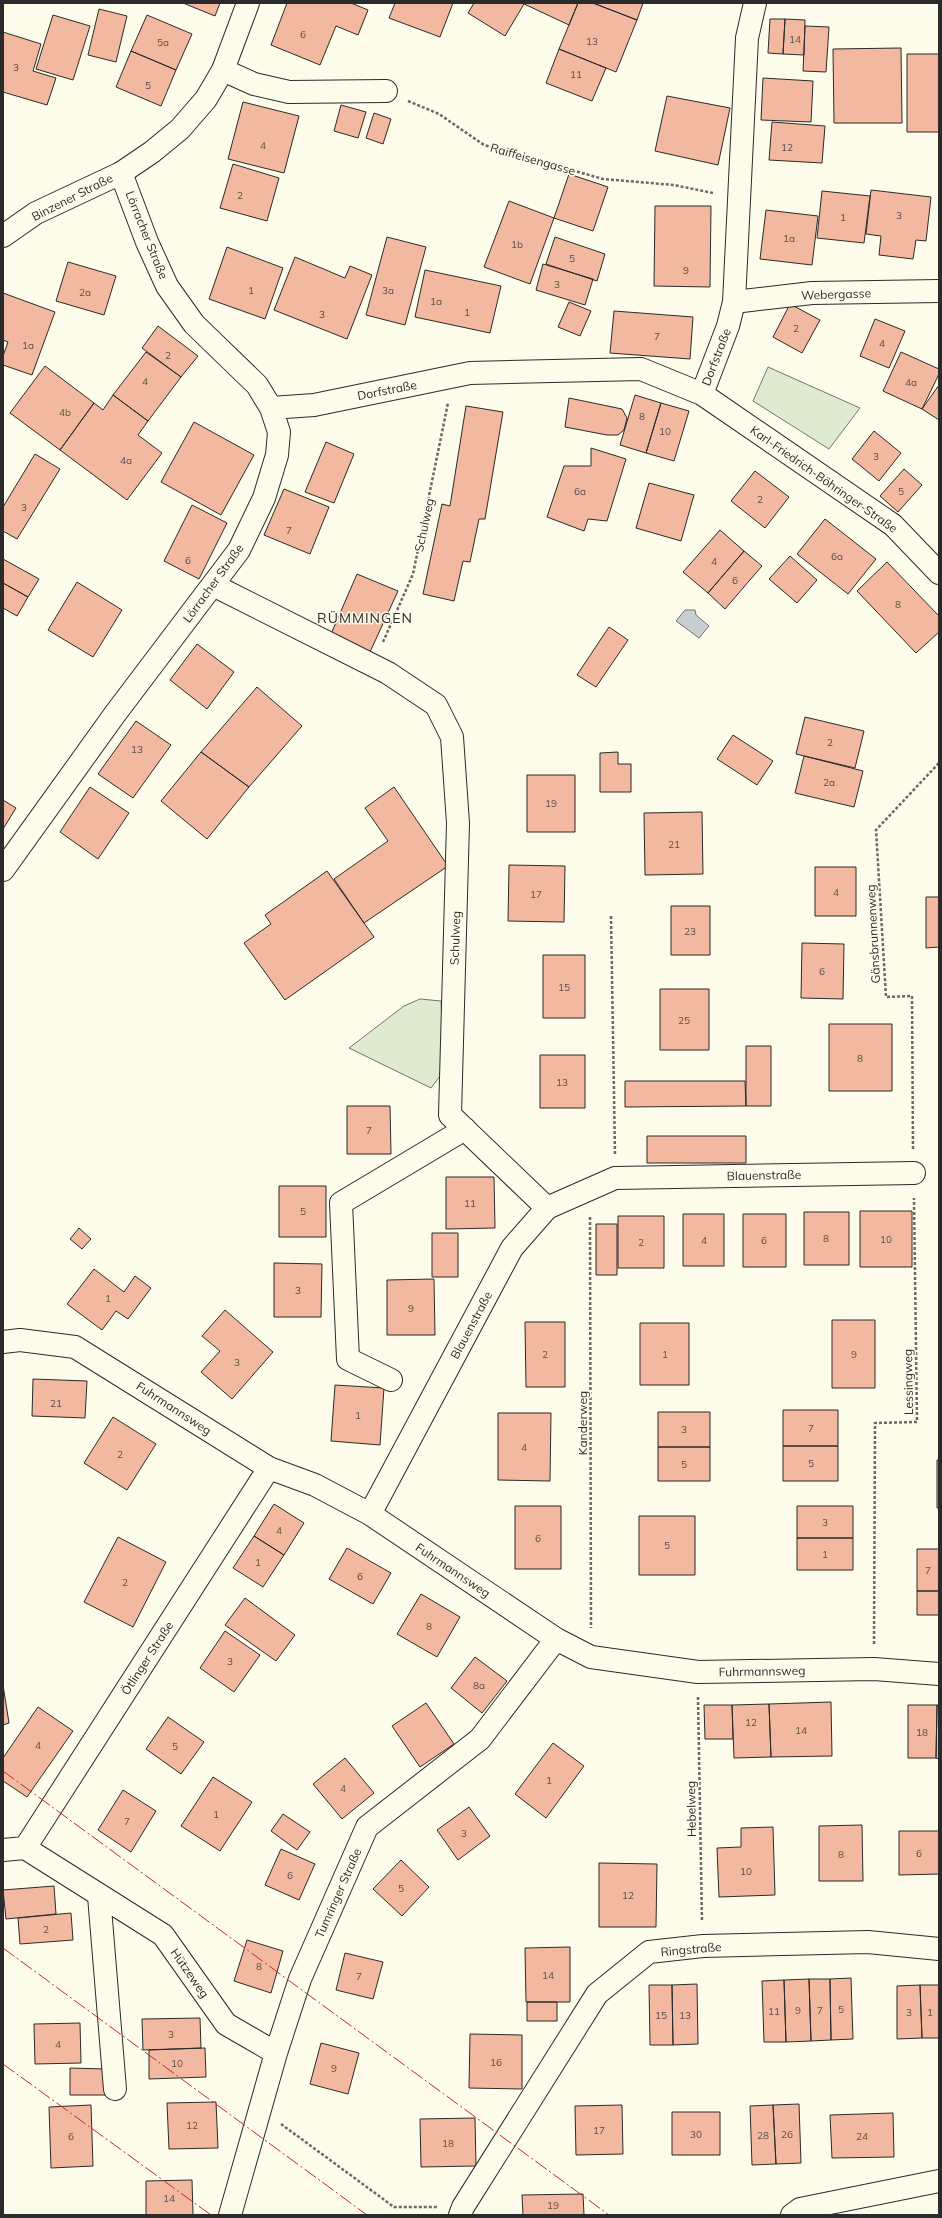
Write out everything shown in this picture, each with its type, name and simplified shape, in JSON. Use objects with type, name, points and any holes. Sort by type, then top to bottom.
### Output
[{"type":"street","name":"Binzener Straße","points":[[3,236],[36,213],[121,173],[152,152],[180,129],[206,99],[223,70],[248,3]]},
{"type":"street","name":"Dorfstraße","points":[[271,408],[314,405],[470,373],[641,369],[702,394],[728,326],[734,302],[747,38],[755,3]]},
{"type":"street","points":[[223,70],[254,84],[289,92],[386,91]]},
{"type":"street","name":"Lörracher Straße","points":[[3,870],[115,714],[239,550],[264,498],[278,447],[279,432],[271,408],[257,385],[194,324],[167,286],[147,242],[121,173]]},
{"type":"street","name":"Webergasse","points":[[734,302],[812,293],[939,291]]},
{"type":"street","name":"Karl-Friedrich-Böhringer-Straße","points":[[702,394],[893,526],[939,573]]},
{"type":"street","name":"Schulweg","points":[[213,584],[373,666],[436,705],[452,737],[458,822],[450,1115],[547,1208]]},
{"type":"street","points":[[391,1380],[348,1358],[341,1203],[465,1129]]},
{"type":"street","name":"Blauenstraße","points":[[370,1514],[512,1248],[547,1208],[615,1178],[914,1173]]},
{"type":"street","name":"Fuhrmannsweg","points":[[3,1342],[20,1340],[75,1347],[269,1468],[315,1485],[370,1514],[556,1640],[591,1656],[698,1672],[874,1670],[939,1674]]},
{"type":"street","name":"Ötlinger Straße","points":[[25,1848],[269,1468]]},
{"type":"street","name":"Tumringer Straße","points":[[230,2215],[276,2053],[300,1978],[367,1827],[480,1739],[556,1640]]},
{"type":"street","points":[[3,1850],[25,1848]]},
{"type":"street","name":"Hützeweg","points":[[25,1848],[163,1935],[226,2024],[276,2053]]},
{"type":"street","points":[[99,1896],[115,2089]]},
{"type":"street","name":"Ringstraße","points":[[462,2211],[597,1994],[649,1952],[703,1946],[868,1942],[939,1949]]},
{"type":"street","points":[[792,2215],[800,2209],[939,2181]]},
{"type":"path","name":"Raiffeisengasse","points":[[386,91],[439,114],[484,145],[603,180],[674,185],[738,198]]},
{"type":"path","name":"Schulweg","points":[[373,666],[413,574],[453,377]]},
{"type":"path","name":"Gänsbrunnenweg","points":[[914,1173],[912,996],[886,997],[876,830],[939,763]]},
{"type":"path","points":[[611,916],[615,1178]]},
{"type":"path","name":"Lessingweg","points":[[874,1670],[875,1423],[917,1422],[914,1173]]},
{"type":"path","name":"Kanderweg","points":[[590,1189],[591,1656]]},
{"type":"path","name":"Hebelweg","points":[[698,1672],[703,1946]]},
{"type":"path","points":[[260,2109],[394,2207],[462,2211]]},
{"type":"green space","points":[[768,367],[860,408],[829,449],[753,401]]},
{"type":"green space","points":[[420,999],[441,1001],[443,1049],[440,1076],[431,1088],[349,1048],[404,1006]]},
{"type":"shaded area","points":[[685,610],[695,610],[696,615],[709,626],[699,638],[676,621]]},
{"type":"building","points":[[183,3],[220,3],[215,16]]},
{"type":"building","points":[[287,3],[351,3],[368,10],[358,35],[336,26],[320,65],[271,45]]},
{"type":"building","points":[[395,3],[453,3],[440,37],[389,18]]},
{"type":"building","points":[[474,3],[524,4],[505,36],[468,13]]},
{"type":"building","points":[[522,3],[578,3],[569,25]]},
{"type":"building","points":[[578,3],[593,3],[637,20],[616,72],[559,49]]},
{"type":"building","points":[[593,3],[643,3],[637,20]]},
{"type":"building","points":[[99,9],[127,16],[116,62],[88,55]]},
{"type":"building","points":[[53,15],[90,26],[73,80],[36,69]]},
{"type":"building","points":[[147,15],[192,34],[176,70],[131,51]]},
{"type":"building","points":[[770,19],[785,19],[783,54],[768,53]]},
{"type":"building","points":[[785,19],[805,20],[804,55],[783,54]]},
{"type":"building","points":[[805,26],[829,27],[826,72],[803,71]]},
{"type":"building","points":[[3,32],[41,44],[33,71],[56,78],[47,105],[3,92]]},
{"type":"building","points":[[901,48],[902,123],[834,123],[833,49]]},
{"type":"building","points":[[559,49],[606,68],[592,101],[546,83]]},
{"type":"building","points":[[131,51],[176,70],[161,106],[116,87]]},
{"type":"building","points":[[907,54],[939,54],[939,132],[907,132]]},
{"type":"building","points":[[763,78],[813,81],[811,122],[761,120]]},
{"type":"building","points":[[667,96],[730,108],[718,165],[655,151]]},
{"type":"building","points":[[243,102],[299,116],[284,173],[228,159]]},
{"type":"building","points":[[341,105],[366,112],[358,138],[334,131]]},
{"type":"building","points":[[374,113],[391,119],[383,144],[366,138]]},
{"type":"building","points":[[772,122],[825,126],[822,163],[769,160]]},
{"type":"building","points":[[233,164],[279,178],[267,221],[220,208]]},
{"type":"building","points":[[569,174],[608,187],[593,231],[554,218]]},
{"type":"building","points":[[871,190],[931,197],[926,241],[916,240],[913,259],[879,255],[881,236],[866,234]]},
{"type":"building","points":[[822,191],[870,196],[864,243],[817,238]]},
{"type":"building","points":[[509,201],[554,218],[530,284],[484,267]]},
{"type":"building","points":[[655,206],[711,206],[710,287],[654,286]]},
{"type":"building","points":[[766,210],[818,216],[812,265],[760,259]]},
{"type":"building","points":[[387,237],[426,247],[405,325],[366,315]]},
{"type":"building","points":[[555,237],[605,254],[597,281],[546,264]]},
{"type":"building","points":[[227,247],[283,268],[265,319],[209,299]]},
{"type":"building","points":[[295,257],[345,278],[350,266],[372,275],[347,339],[274,310]]},
{"type":"building","points":[[68,262],[116,276],[104,315],[56,301]]},
{"type":"building","points":[[543,264],[593,279],[585,305],[536,290]]},
{"type":"building","points":[[425,270],[501,286],[490,333],[415,317]]},
{"type":"building","points":[[3,293],[55,312],[32,375],[3,365],[3,356],[8,342],[3,340]]},
{"type":"building","points":[[569,302],[591,311],[580,336],[558,327]]},
{"type":"building","points":[[790,304],[820,320],[802,353],[773,337]]},
{"type":"building","points":[[614,311],[693,317],[690,359],[610,353]]},
{"type":"building","points":[[875,319],[905,331],[889,368],[860,356]]},
{"type":"building","points":[[158,326],[198,356],[181,377],[142,348]]},
{"type":"building","points":[[146,352],[181,377],[148,421],[113,395]]},
{"type":"building","points":[[901,352],[939,369],[939,374],[922,409],[883,391]]},
{"type":"building","points":[[45,366],[94,403],[60,450],[10,413]]},
{"type":"building","points":[[939,385],[939,420],[922,409]]},
{"type":"building","points":[[113,395],[148,421],[138,435],[162,453],[127,500],[60,450],[94,403],[103,410]]},
{"type":"building","points":[[635,395],[661,403],[646,453],[620,445]]},
{"type":"building","points":[[569,398],[622,409],[627,418],[624,430],[618,435],[607,435],[565,427]]},
{"type":"building","points":[[661,403],[689,411],[674,461],[646,453]]},
{"type":"building","points":[[466,406],[503,412],[485,519],[479,519],[470,562],[463,561],[454,601],[423,594],[442,504],[450,506]]},
{"type":"building","points":[[194,422],[254,455],[221,515],[161,482]]},
{"type":"building","points":[[874,431],[901,453],[879,481],[852,459]]},
{"type":"building","points":[[326,442],[354,454],[334,503],[305,492]]},
{"type":"building","points":[[591,448],[626,459],[607,521],[588,519],[584,531],[547,517],[564,466],[591,466]]},
{"type":"building","points":[[35,454],[60,469],[17,539],[3,531],[3,507]]},
{"type":"building","points":[[904,469],[922,485],[898,512],[880,496]]},
{"type":"building","points":[[755,471],[789,497],[765,528],[731,501]]},
{"type":"building","points":[[649,483],[694,495],[681,541],[636,528]]},
{"type":"building","points":[[284,489],[329,507],[310,554],[264,535]]},
{"type":"building","points":[[192,505],[227,523],[199,579],[164,561]]},
{"type":"building","points":[[825,519],[876,559],[848,594],[797,554]]},
{"type":"building","points":[[720,530],[744,551],[708,593],[683,572]]},
{"type":"building","points":[[744,551],[762,566],[725,609],[708,593]]},
{"type":"building","points":[[790,556],[817,580],[797,603],[769,579]]},
{"type":"building","points":[[3,559],[39,579],[28,597],[3,583]]},
{"type":"building","points":[[887,562],[939,616],[939,632],[916,653],[857,591]]},
{"type":"building","points":[[357,574],[398,591],[370,652],[331,634]]},
{"type":"building","points":[[77,582],[122,610],[93,657],[48,630]]},
{"type":"building","points":[[3,583],[28,597],[17,616],[3,608]]},
{"type":"building","points":[[609,627],[628,640],[596,687],[577,675]]},
{"type":"building","points":[[197,644],[234,672],[207,709],[170,680]]},
{"type":"building","points":[[257,687],[302,726],[249,787],[201,752]]},
{"type":"building","points":[[805,717],[864,731],[855,768],[796,754]]},
{"type":"building","points":[[136,721],[171,745],[133,798],[98,774]]},
{"type":"building","points":[[733,735],[773,761],[757,785],[717,759]]},
{"type":"building","points":[[201,752],[249,787],[207,839],[161,801]]},
{"type":"building","points":[[618,752],[618,764],[631,764],[631,792],[600,792],[600,753]]},
{"type":"building","points":[[804,756],[863,771],[854,807],[795,793]]},
{"type":"building","points":[[527,775],[575,775],[575,832],[527,832]]},
{"type":"building","points":[[90,787],[129,813],[98,859],[60,832]]},
{"type":"building","points":[[394,787],[448,866],[364,923],[334,879],[388,841],[365,808]]},
{"type":"building","points":[[3,800],[16,808],[3,829]]},
{"type":"building","points":[[702,812],[703,874],[645,875],[644,813]]},
{"type":"building","points":[[509,865],[565,866],[564,922],[508,921]]},
{"type":"building","points":[[815,867],[856,867],[856,916],[815,916]]},
{"type":"building","points":[[327,871],[374,937],[285,1000],[244,943],[271,924],[265,915]]},
{"type":"building","points":[[926,897],[939,897],[939,947],[926,948]]},
{"type":"building","points":[[671,906],[710,906],[710,955],[671,955]]},
{"type":"building","points":[[802,943],[844,944],[843,999],[801,998]]},
{"type":"building","points":[[543,955],[585,955],[585,1018],[543,1018]]},
{"type":"building","points":[[660,989],[709,989],[709,1050],[660,1050]]},
{"type":"building","points":[[829,1024],[892,1024],[892,1091],[829,1091]]},
{"type":"building","points":[[746,1046],[771,1046],[771,1106],[746,1106]]},
{"type":"building","points":[[540,1055],[585,1055],[585,1108],[540,1108]]},
{"type":"building","points":[[625,1081],[745,1081],[746,1106],[625,1107]]},
{"type":"building","points":[[347,1106],[390,1106],[391,1154],[347,1154]]},
{"type":"building","points":[[647,1136],[746,1136],[746,1163],[647,1163]]},
{"type":"building","points":[[446,1177],[494,1177],[495,1228],[446,1229]]},
{"type":"building","points":[[279,1186],[326,1186],[326,1237],[279,1237]]},
{"type":"building","points":[[860,1211],[912,1211],[912,1267],[860,1267]]},
{"type":"building","points":[[804,1212],[849,1212],[849,1265],[804,1265]]},
{"type":"building","points":[[683,1214],[724,1214],[724,1266],[683,1266]]},
{"type":"building","points":[[743,1214],[786,1214],[786,1267],[743,1267]]},
{"type":"building","points":[[618,1216],[664,1216],[664,1268],[618,1268]]},
{"type":"building","points":[[596,1224],[617,1224],[617,1275],[596,1275]]},
{"type":"building","points":[[79,1228],[91,1239],[82,1249],[70,1239]]},
{"type":"building","points":[[432,1233],[458,1233],[458,1277],[432,1277]]},
{"type":"building","points":[[274,1263],[322,1264],[321,1317],[274,1317]]},
{"type":"building","points":[[94,1269],[124,1292],[135,1276],[151,1288],[128,1319],[116,1311],[102,1330],[67,1304]]},
{"type":"building","points":[[434,1279],[435,1335],[387,1335],[387,1280]]},
{"type":"building","points":[[225,1310],[273,1352],[232,1399],[201,1372],[220,1351],[202,1336]]},
{"type":"building","points":[[832,1320],[875,1320],[875,1388],[832,1388]]},
{"type":"building","points":[[525,1322],[565,1322],[565,1387],[526,1387]]},
{"type":"building","points":[[640,1323],[689,1323],[689,1385],[640,1385]]},
{"type":"building","points":[[33,1379],[87,1381],[85,1418],[32,1416]]},
{"type":"building","points":[[335,1385],[384,1388],[380,1445],[331,1441]]},
{"type":"building","points":[[783,1410],[838,1410],[838,1446],[783,1446]]},
{"type":"building","points":[[658,1412],[710,1412],[710,1447],[658,1447]]},
{"type":"building","points":[[498,1413],[551,1413],[550,1481],[498,1480]]},
{"type":"building","points":[[113,1417],[156,1444],[127,1490],[84,1463]]},
{"type":"building","points":[[783,1446],[838,1446],[838,1481],[783,1481]]},
{"type":"building","points":[[658,1447],[710,1447],[710,1481],[658,1481]]},
{"type":"building","points":[[937,1460],[939,1460],[939,1508],[937,1508]]},
{"type":"building","points":[[274,1504],[304,1523],[284,1555],[254,1536]]},
{"type":"building","points":[[515,1506],[561,1506],[561,1569],[515,1569]]},
{"type":"building","points":[[797,1506],[853,1506],[853,1538],[797,1538]]},
{"type":"building","points":[[639,1516],[695,1516],[695,1575],[639,1575]]},
{"type":"building","points":[[254,1536],[284,1555],[263,1587],[233,1568]]},
{"type":"building","points":[[118,1537],[166,1562],[133,1627],[84,1602]]},
{"type":"building","points":[[797,1538],[853,1538],[853,1570],[797,1570]]},
{"type":"building","points":[[347,1548],[391,1573],[373,1604],[329,1579]]},
{"type":"building","points":[[917,1549],[939,1549],[939,1591],[917,1591]]},
{"type":"building","points":[[917,1591],[939,1591],[939,1615],[917,1615]]},
{"type":"building","points":[[421,1594],[460,1617],[437,1657],[397,1634]]},
{"type":"building","points":[[245,1598],[295,1635],[276,1661],[225,1625]]},
{"type":"building","points":[[225,1631],[260,1655],[234,1692],[200,1668]]},
{"type":"building","points":[[475,1657],[507,1681],[482,1713],[451,1688]]},
{"type":"building","points":[[3,1685],[9,1723],[3,1725]]},
{"type":"building","points":[[831,1702],[832,1756],[771,1757],[769,1704]]},
{"type":"building","points":[[426,1703],[454,1744],[420,1767],[392,1726]]},
{"type":"building","points":[[769,1704],[771,1757],[734,1758],[732,1705]]},
{"type":"building","points":[[704,1705],[732,1705],[733,1739],[705,1739]]},
{"type":"building","points":[[908,1705],[937,1705],[936,1758],[908,1758]]},
{"type":"building","points":[[937,1705],[939,1705],[939,1759],[936,1758]]},
{"type":"building","points":[[38,1707],[73,1731],[27,1797],[3,1781],[3,1758]]},
{"type":"building","points":[[168,1717],[204,1742],[181,1774],[146,1749]]},
{"type":"building","points":[[553,1743],[584,1766],[546,1818],[515,1794]]},
{"type":"building","points":[[345,1758],[374,1793],[342,1819],[313,1784]]},
{"type":"building","points":[[213,1777],[252,1802],[220,1851],[181,1826]]},
{"type":"building","points":[[123,1790],[156,1811],[131,1852],[98,1830]]},
{"type":"building","points":[[469,1807],[490,1836],[458,1860],[437,1830]]},
{"type":"building","points":[[283,1814],[310,1832],[297,1850],[271,1831]]},
{"type":"building","points":[[862,1825],[863,1881],[819,1881],[819,1826]]},
{"type":"building","points":[[773,1827],[775,1895],[719,1897],[717,1848],[741,1847],[741,1828]]},
{"type":"building","points":[[899,1831],[939,1831],[939,1874],[899,1875]]},
{"type":"building","points":[[281,1849],[315,1864],[299,1900],[265,1885]]},
{"type":"building","points":[[401,1860],[429,1887],[402,1916],[373,1889]]},
{"type":"building","points":[[599,1863],[657,1864],[656,1927],[599,1927]]},
{"type":"building","points":[[54,1886],[56,1914],[6,1919],[3,1890]]},
{"type":"building","points":[[71,1913],[73,1940],[20,1944],[18,1918]]},
{"type":"building","points":[[247,1940],[283,1951],[271,1993],[234,1981]]},
{"type":"building","points":[[570,1947],[570,2002],[526,2002],[525,1948]]},
{"type":"building","points":[[345,1953],[383,1962],[373,1999],[336,1990]]},
{"type":"building","points":[[851,1978],[853,2039],[831,2040],[830,1979]]},
{"type":"building","points":[[809,1979],[811,2041],[786,2042],[784,1980]]},
{"type":"building","points":[[809,1979],[830,1979],[831,2040],[811,2041]]},
{"type":"building","points":[[784,1980],[786,2042],[764,2042],[762,1981]]},
{"type":"building","points":[[697,1984],[698,2044],[673,2045],[672,1985]]},
{"type":"building","points":[[649,1985],[672,1985],[673,2045],[650,2045]]},
{"type":"building","points":[[920,1985],[922,2038],[897,2039],[897,1986]]},
{"type":"building","points":[[920,1985],[939,1985],[939,2038],[922,2038]]},
{"type":"building","points":[[527,2002],[557,2002],[557,2021],[527,2021]]},
{"type":"building","points":[[200,2018],[201,2048],[143,2050],[142,2019]]},
{"type":"building","points":[[80,2023],[81,2063],[35,2064],[34,2024]]},
{"type":"building","points":[[470,2034],[522,2035],[522,2089],[469,2088]]},
{"type":"building","points":[[321,2043],[359,2053],[348,2094],[310,2084]]},
{"type":"building","points":[[205,2048],[206,2077],[149,2079],[149,2050]]},
{"type":"building","points":[[70,2068],[106,2069],[105,2095],[70,2095]]},
{"type":"building","points":[[216,2102],[218,2148],[169,2149],[167,2103]]},
{"type":"building","points":[[799,2104],[801,2163],[776,2164],[773,2105]]},
{"type":"building","points":[[91,2105],[93,2166],[51,2168],[49,2107]]},
{"type":"building","points":[[622,2105],[623,2154],[576,2155],[575,2106]]},
{"type":"building","points":[[773,2105],[776,2164],[752,2165],[750,2106]]},
{"type":"building","points":[[672,2112],[720,2112],[720,2155],[672,2155]]},
{"type":"building","points":[[893,2113],[894,2157],[832,2158],[830,2115]]},
{"type":"building","points":[[475,2118],[476,2166],[421,2167],[420,2119]]},
{"type":"building","points":[[192,2180],[193,2215],[146,2215],[146,2181]]},
{"type":"building","points":[[583,2194],[584,2215],[523,2215],[522,2195]]},
{"type":"power","points":[[3,1771],[609,2215]]},
{"type":"power","points":[[3,1948],[367,2215]]},
{"type":"power","points":[[3,2064],[211,2215]]},
{"type":"district","name":"RÜMMINGEN","points":[[365,618]]}]
